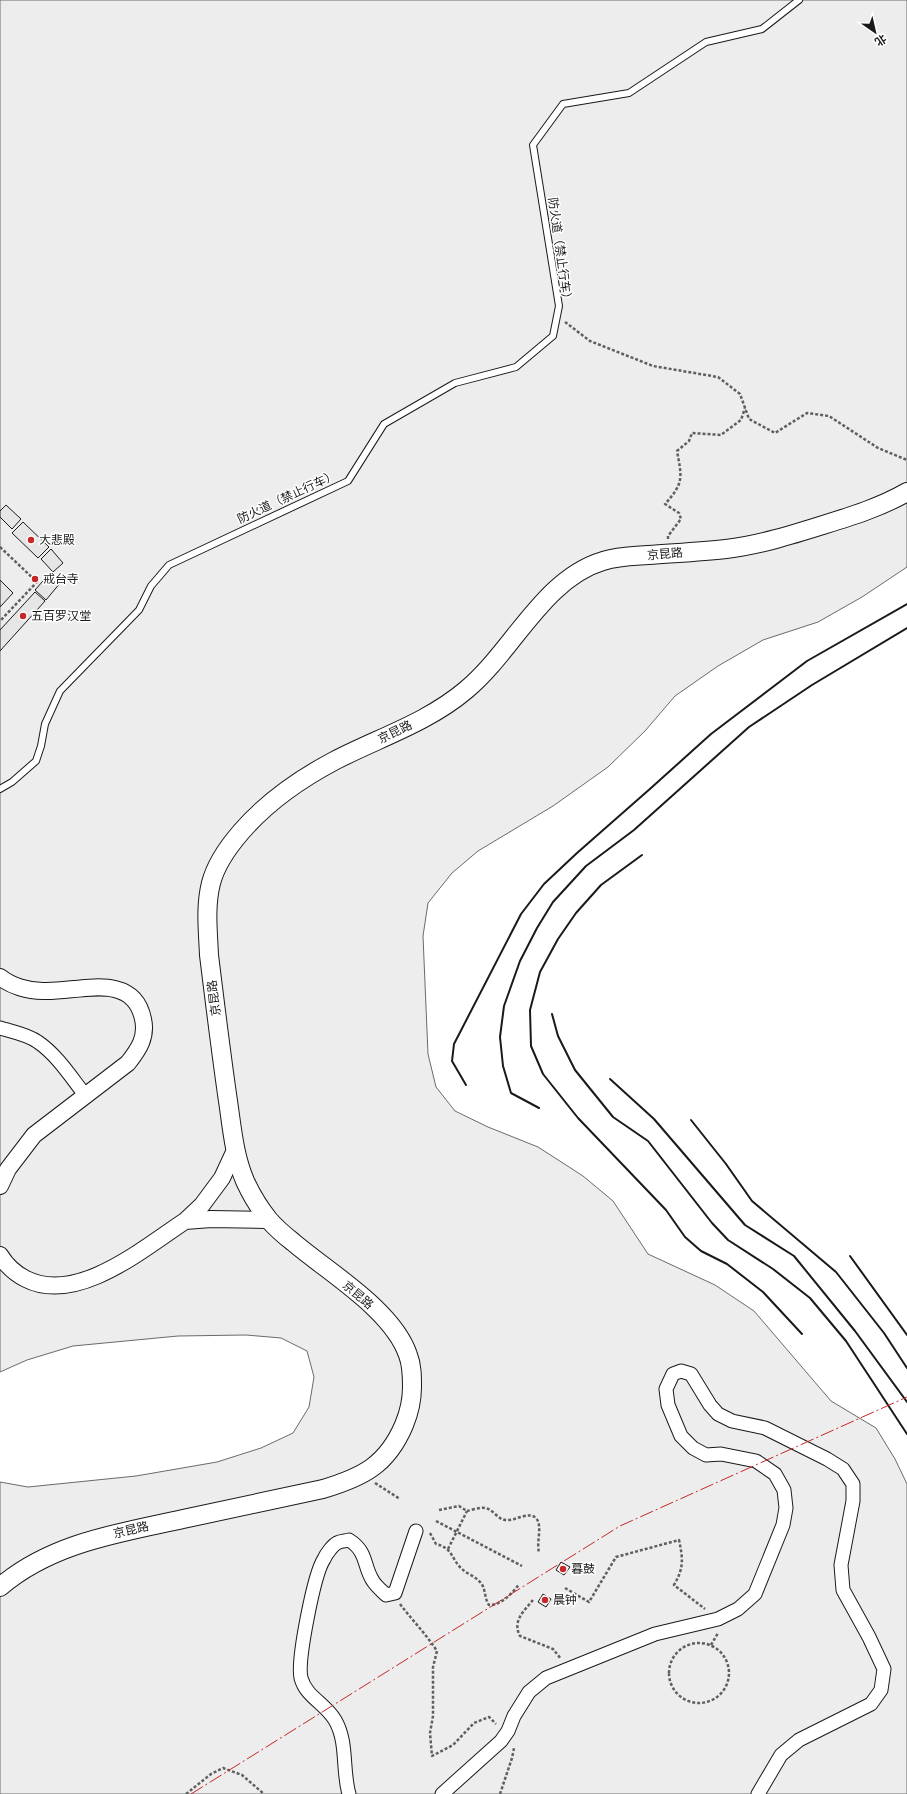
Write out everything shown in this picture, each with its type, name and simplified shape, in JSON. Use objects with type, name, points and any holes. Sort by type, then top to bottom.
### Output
[{"type":"main road","name":"京昆路","points":[[0,1587],[25,1568],[50,1554],[111,1534],[323,1489],[362,1475],[383,1458],[398,1439],[407,1418],[412,1396],[412,1376],[408,1354],[396,1332],[380,1313],[292,1242],[268,1220],[245,1181],[235,1150],[211,971],[208,900],[212,881],[221,860],[248,824],[268,806],[307,777],[335,760],[427,716],[456,698],[476,682],[550,596],[567,579],[603,561],[622,557],[726,549],[772,540],[860,513],[884,504],[907,492]]},
{"type":"street","points":[[0,977],[7,982],[42,992],[110,987],[121,990],[137,1003],[142,1014],[144,1026],[143,1038],[138,1050],[128,1063],[34,1135],[8,1169],[0,1186]]},
{"type":"street","points":[[0,1028],[22,1034],[38,1042],[57,1059],[85,1095]]},
{"type":"street","points":[[0,1255],[18,1275],[35,1284],[53,1287],[79,1283],[105,1272],[185,1221],[202,1205],[222,1178],[235,1150]]},
{"type":"street","points":[[185,1221],[211,1219],[268,1220]]},
{"type":"street","points":[[442,1794],[504,1736],[529,1692],[546,1678],[655,1634],[718,1619],[738,1609],[755,1594],[782,1525],[786,1508],[784,1490],[775,1474],[756,1461],[721,1454],[706,1455],[693,1448],[681,1436],[668,1405],[666,1389],[673,1374],[682,1371],[691,1374],[710,1405],[718,1414],[732,1421],[765,1428],[827,1458],[843,1469],[853,1484],[853,1501],[841,1565],[843,1590],[869,1637],[884,1669],[881,1690],[871,1704],[799,1740],[781,1755],[758,1794]]},
{"type":"street","points":[[349,1794],[346,1783],[341,1736],[335,1720],[323,1706],[308,1693],[301,1678],[300,1662],[317,1573],[324,1558],[338,1542],[349,1540],[358,1545],[366,1561],[372,1580],[386,1595],[395,1593],[422,1529]]},
{"type":"lane","name":"防火道（禁止行车）","points":[[0,789],[12,782],[36,760],[41,746],[45,724],[60,691],[139,610],[151,586],[169,565],[348,481],[384,424],[455,384],[516,367],[553,336],[559,306],[533,145],[563,104],[629,93],[706,42],[762,29],[799,0]]},
{"type":"path","points":[[557,316],[590,342],[653,366],[718,377],[740,394],[750,419],[775,433],[807,413],[829,416],[878,448],[907,460]]},
{"type":"path","points":[[671,553],[668,536],[681,519],[679,513],[665,504],[677,491],[682,475],[678,451],[689,441],[692,433],[721,435],[741,420],[745,408]]},
{"type":"path","points":[[0,547],[37,582],[0,621]]},
{"type":"path","points":[[362,1475],[400,1499]]},
{"type":"path","points":[[439,1510],[459,1506],[467,1511],[483,1508],[490,1509],[503,1520],[530,1515],[536,1518],[539,1525],[537,1545],[539,1552]]},
{"type":"path","points":[[448,1549],[467,1511]]},
{"type":"path","points":[[436,1521],[522,1566]]},
{"type":"path","points":[[422,1529],[432,1541],[448,1549],[461,1568],[481,1582],[485,1590],[485,1599],[489,1605],[493,1606],[514,1593],[519,1584]]},
{"type":"path","points":[[565,1588],[589,1602],[616,1557],[679,1540],[682,1554],[682,1572],[674,1585],[718,1619]]},
{"type":"path","points":[[395,1593],[412,1621],[426,1634],[437,1651],[433,1667],[434,1716],[430,1733],[432,1756],[453,1745],[474,1723],[489,1716],[504,1736],[514,1743],[500,1794]]},
{"type":"path","points":[[533,1600],[517,1622],[516,1629],[520,1636],[553,1649],[569,1669]]},
{"type":"path","points":[[702,1643],[711,1645],[720,1651],[726,1659],[729,1669],[729,1679],[725,1689],[718,1697],[709,1702],[699,1704],[680,1698],[671,1686],[668,1672],[670,1662],[675,1654],[683,1647],[702,1643]]},
{"type":"path","points":[[186,1794],[211,1774],[223,1768],[242,1775],[264,1794]]},
{"type":"shaded area","points":[[0,0],[907,0],[907,567],[862,597],[818,622],[763,640],[718,666],[675,696],[645,731],[608,767],[553,806],[478,851],[452,873],[428,903],[423,936],[428,1054],[436,1087],[455,1111],[488,1127],[538,1147],[583,1176],[613,1201],[648,1254],[715,1285],[754,1311],[831,1401],[876,1428],[895,1459],[907,1484],[907,1794],[0,1794],[0,1482],[28,1487],[136,1476],[217,1462],[261,1448],[293,1433],[309,1407],[314,1377],[307,1351],[281,1338],[246,1335],[178,1336],[73,1346],[27,1360],[0,1372]]},
{"type":"building","points":[[6,505],[21,519],[12,529],[0,517],[0,511]]},
{"type":"building","name":"大悲殿","points":[[23,522],[49,547],[38,558],[12,533]]},
{"type":"building","points":[[51,549],[63,563],[53,572],[41,559]]},
{"type":"building","points":[[50,573],[61,582],[46,600],[35,590]]},
{"type":"building","points":[[0,580],[13,593],[0,607]]},
{"type":"building","name":"五百罗汉堂","points":[[35,592],[45,601],[0,651],[0,630]]},
{"type":"building","name":"暮鼓","points":[[561,1562],[570,1567],[564,1575],[556,1570]]},
{"type":"building","name":"晨钟","points":[[543,1594],[551,1599],[546,1607],[538,1602]]},
{"type":"wall","points":[[466,1085],[452,1061],[454,1044],[521,914],[544,884],[711,734],[807,661],[907,604]]},
{"type":"wall","points":[[539,1108],[511,1093],[503,1066],[500,1037],[504,1006],[520,961],[537,928],[553,902],[586,866],[634,830],[749,727],[812,685],[907,628]]},
{"type":"wall","points":[[642,855],[601,885],[576,913],[558,939],[540,972],[530,1010],[531,1046],[543,1074],[578,1118],[666,1210],[685,1237],[701,1251],[727,1264],[763,1292],[802,1334]]},
{"type":"wall","points":[[552,1014],[558,1036],[575,1070],[613,1117],[648,1141],[712,1223],[728,1240],[773,1269],[810,1298],[846,1341],[907,1434]]},
{"type":"wall","points":[[610,1079],[654,1119],[745,1225],[794,1256],[855,1331],[907,1402]]},
{"type":"wall","points":[[691,1120],[726,1164],[752,1201],[836,1272],[884,1333],[907,1368]]},
{"type":"wall","points":[[850,1256],[907,1335]]},
{"type":"power","points":[[191,1794],[620,1526],[907,1397]]},
{"type":"place","name":"大悲殿","points":[[31,540]]},
{"type":"place","name":"戒台寺","points":[[35,579]]},
{"type":"place","name":"五百罗汉堂","points":[[23,616]]},
{"type":"place","name":"暮鼓","points":[[563,1569]]},
{"type":"place","name":"晨钟","points":[[545,1600]]}]
